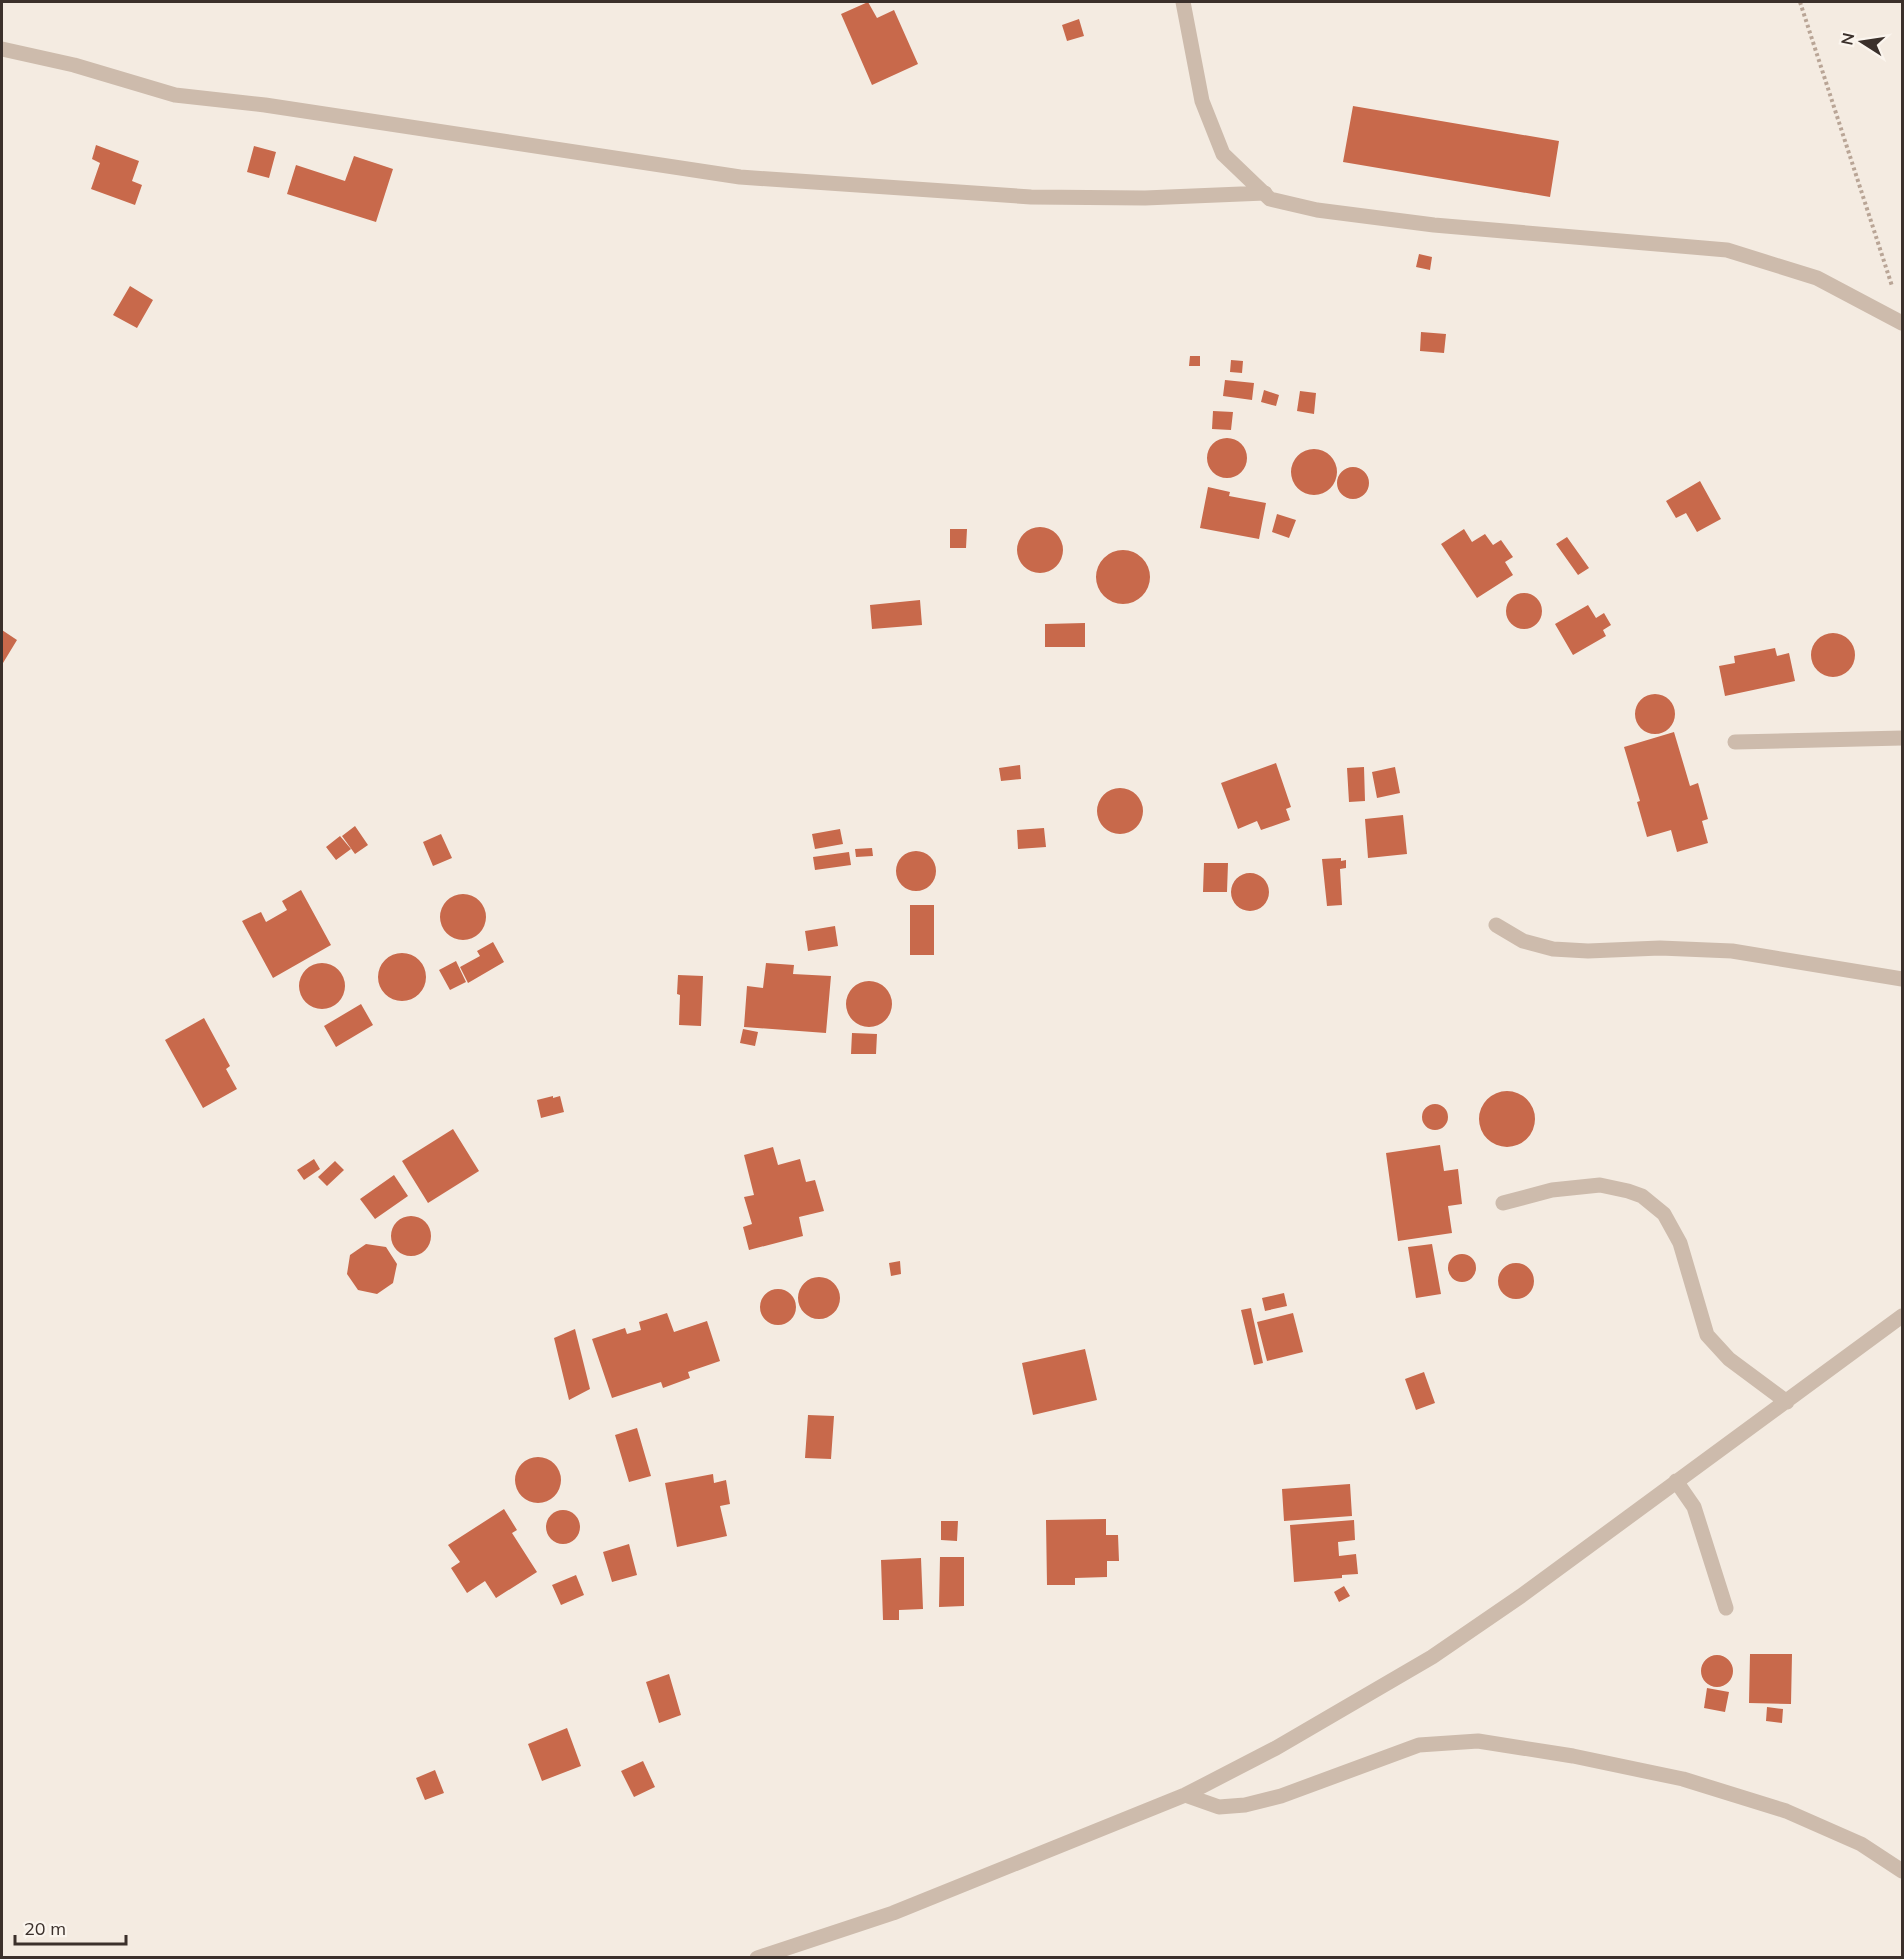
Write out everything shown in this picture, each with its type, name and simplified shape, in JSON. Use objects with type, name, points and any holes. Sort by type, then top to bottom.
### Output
[{"type":"street","points":[[1183,2],[1202,101],[1223,154],[1270,198],[1328,212],[1434,225],[1727,250],[1816,278],[1902,323]]},
{"type":"street","points":[[2,49],[74,65],[175,95],[265,105],[740,177],[1031,197],[1145,198],[1265,193]]},
{"type":"street","points":[[1735,742],[1902,738]]},
{"type":"street","points":[[1496,925],[1523,941],[1552,949],[1588,951],[1660,948],[1732,951],[1902,979]]},
{"type":"street","points":[[1503,1203],[1552,1190],[1600,1185],[1642,1196],[1664,1214],[1680,1243],[1707,1335],[1729,1359],[1787,1402]]},
{"type":"street","points":[[757,1958],[893,1912],[1185,1795],[1276,1748],[1432,1657],[1521,1596],[1902,1316]]},
{"type":"street","points":[[1676,1481],[1694,1507],[1726,1608]]},
{"type":"street","points":[[1185,1795],[1219,1807],[1245,1805],[1281,1796],[1419,1745],[1478,1741],[1573,1755],[1683,1779],[1786,1811],[1861,1844],[1902,1871]]},
{"type":"path","points":[[1800,2],[1894,293]]},
{"type":"building","points":[[868,2],[877,18],[894,10],[918,64],[872,85],[841,14]]},
{"type":"building","points":[[1079,19],[1084,36],[1067,41],[1062,25]]},
{"type":"building","points":[[1353,106],[1559,141],[1550,197],[1343,162]]},
{"type":"building","points":[[96,145],[139,161],[132,181],[142,185],[135,205],[91,189],[100,163],[92,159]]},
{"type":"building","points":[[254,146],[276,152],[269,178],[247,172]]},
{"type":"building","points":[[354,156],[393,169],[376,222],[287,194],[296,165],[345,181]]},
{"type":"building","points":[[1419,254],[1432,257],[1430,270],[1416,267]]},
{"type":"building","points":[[130,286],[153,300],[137,328],[113,315]]},
{"type":"building","points":[[1421,332],[1446,334],[1444,353],[1420,351]]},
{"type":"building","points":[[1190,356],[1200,356],[1200,366],[1189,366]]},
{"type":"building","points":[[1231,360],[1243,361],[1242,373],[1230,372]]},
{"type":"building","points":[[1225,380],[1254,383],[1252,400],[1223,396]]},
{"type":"building","points":[[1264,390],[1279,395],[1276,406],[1261,402]]},
{"type":"building","points":[[1300,391],[1316,393],[1314,414],[1297,411]]},
{"type":"building","points":[[1213,411],[1233,412],[1231,430],[1212,429]]},
{"type":"building","points":[[1227,438],[1241,444],[1247,458],[1241,472],[1227,478],[1213,472],[1207,458],[1213,444]]},
{"type":"building","points":[[1314,449],[1330,456],[1337,472],[1330,488],[1314,495],[1298,488],[1291,472],[1298,456]]},
{"type":"building","points":[[1353,467],[1364,472],[1369,483],[1364,494],[1353,499],[1342,494],[1337,483],[1342,472]]},
{"type":"building","points":[[1700,481],[1721,519],[1697,532],[1686,513],[1676,518],[1666,501]]},
{"type":"building","points":[[1208,487],[1230,492],[1229,496],[1266,503],[1259,539],[1200,528]]},
{"type":"building","points":[[1277,514],[1296,520],[1289,538],[1272,532]]},
{"type":"building","points":[[1040,527],[1049,528],[1056,534],[1062,541],[1062,559],[1056,566],[1049,572],[1040,573],[1031,572],[1024,566],[1018,559],[1017,550],[1018,541],[1024,534],[1031,528]]},
{"type":"building","points":[[950,529],[967,529],[966,548],[950,548]]},
{"type":"building","points":[[1464,529],[1472,542],[1485,534],[1493,545],[1501,540],[1513,557],[1505,562],[1513,575],[1477,598],[1441,544]]},
{"type":"building","points":[[1567,537],[1589,568],[1578,575],[1556,544]]},
{"type":"building","points":[[1118,550],[1128,550],[1138,554],[1146,562],[1150,577],[1146,592],[1138,600],[1128,604],[1118,604],[1108,600],[1100,592],[1096,582],[1096,572],[1100,562],[1108,554]]},
{"type":"building","points":[[1524,593],[1537,598],[1542,611],[1537,624],[1524,629],[1511,624],[1506,611],[1511,598]]},
{"type":"building","points":[[920,600],[922,625],[872,629],[870,605]]},
{"type":"building","points":[[1588,605],[1596,618],[1604,613],[1611,625],[1603,630],[1606,636],[1573,655],[1555,624]]},
{"type":"building","points":[[1085,623],[1085,647],[1045,647],[1045,624]]},
{"type":"building","points":[[2,630],[17,640],[3,663],[2,662]]},
{"type":"building","points":[[1833,633],[1848,640],[1855,655],[1848,670],[1833,677],[1818,670],[1811,655],[1818,640]]},
{"type":"building","points":[[1775,648],[1777,656],[1789,653],[1795,681],[1725,696],[1719,666],[1735,663],[1734,656]]},
{"type":"building","points":[[1655,694],[1669,700],[1675,714],[1669,728],[1655,734],[1641,728],[1635,714],[1641,700]]},
{"type":"building","points":[[1674,732],[1690,786],[1698,783],[1708,819],[1702,821],[1708,843],[1677,852],[1671,830],[1647,837],[1637,802],[1640,801],[1624,747]]},
{"type":"building","points":[[1276,763],[1291,807],[1286,809],[1290,820],[1261,830],[1257,821],[1238,829],[1221,783]]},
{"type":"building","points":[[1020,765],[1021,779],[1001,781],[999,768]]},
{"type":"building","points":[[1364,767],[1365,801],[1349,802],[1347,768]]},
{"type":"building","points":[[1395,767],[1400,793],[1377,798],[1372,772]]},
{"type":"building","points":[[1120,788],[1136,795],[1143,811],[1136,827],[1120,834],[1104,827],[1097,811],[1104,795]]},
{"type":"building","points":[[1403,815],[1407,854],[1368,858],[1365,819]]},
{"type":"building","points":[[355,826],[368,845],[355,854],[342,836]]},
{"type":"building","points":[[1044,828],[1046,847],[1018,849],[1017,830]]},
{"type":"building","points":[[840,829],[843,844],[815,849],[812,834]]},
{"type":"building","points":[[441,834],[452,858],[433,866],[423,842]]},
{"type":"building","points":[[340,836],[351,849],[336,860],[326,847]]},
{"type":"building","points":[[872,848],[873,856],[856,857],[855,849]]},
{"type":"building","points":[[916,851],[930,857],[936,871],[930,885],[916,891],[902,885],[896,871],[902,857]]},
{"type":"building","points":[[849,852],[851,865],[815,870],[813,857]]},
{"type":"building","points":[[1341,858],[1341,861],[1346,860],[1346,868],[1340,869],[1342,905],[1327,906],[1322,859]]},
{"type":"building","points":[[1204,863],[1228,863],[1227,892],[1203,892]]},
{"type":"building","points":[[1250,873],[1263,879],[1269,892],[1263,905],[1250,911],[1237,905],[1231,892],[1237,879]]},
{"type":"building","points":[[301,890],[331,945],[273,978],[242,921],[261,912],[266,922],[287,910],[282,901]]},
{"type":"building","points":[[463,894],[472,895],[479,901],[485,908],[485,926],[479,933],[472,939],[463,940],[454,939],[447,933],[441,926],[440,917],[441,908],[447,901],[454,895]]},
{"type":"building","points":[[910,905],[934,905],[934,955],[910,955]]},
{"type":"building","points":[[835,926],[838,946],[808,951],[805,931]]},
{"type":"building","points":[[493,942],[504,962],[468,983],[460,967],[480,956],[477,951]]},
{"type":"building","points":[[397,953],[407,953],[419,960],[426,972],[426,982],[419,994],[407,1001],[397,1001],[382,990],[378,982],[378,972],[389,957]]},
{"type":"building","points":[[456,961],[466,982],[450,990],[439,970]]},
{"type":"building","points":[[322,963],[338,970],[345,986],[338,1002],[322,1009],[306,1002],[299,986],[306,970]]},
{"type":"building","points":[[766,963],[794,965],[793,974],[831,976],[826,1033],[744,1027],[747,986],[763,988]]},
{"type":"building","points":[[678,975],[703,976],[701,1026],[679,1025]]},
{"type":"building","points":[[869,981],[878,982],[885,988],[891,995],[891,1013],[885,1020],[878,1026],[869,1027],[860,1026],[853,1020],[847,1013],[846,1004],[847,995],[853,988],[860,982]]},
{"type":"building","points":[[361,1004],[373,1025],[336,1047],[324,1026]]},
{"type":"building","points":[[204,1018],[230,1066],[226,1069],[237,1089],[203,1108],[165,1040]]},
{"type":"building","points":[[743,1029],[758,1032],[755,1046],[740,1043]]},
{"type":"building","points":[[852,1033],[877,1034],[876,1054],[851,1054]]},
{"type":"building","points":[[1507,1091],[1518,1093],[1527,1099],[1533,1108],[1535,1119],[1533,1130],[1527,1139],[1518,1145],[1507,1147],[1496,1145],[1487,1139],[1481,1130],[1479,1119],[1481,1108],[1487,1099],[1496,1093]]},
{"type":"building","points":[[553,1096],[553,1098],[560,1096],[564,1112],[541,1118],[537,1100]]},
{"type":"building","points":[[1435,1104],[1444,1108],[1448,1117],[1444,1126],[1435,1130],[1426,1126],[1422,1117],[1426,1108]]},
{"type":"building","points":[[453,1129],[479,1171],[428,1203],[402,1161]]},
{"type":"building","points":[[1440,1145],[1444,1171],[1458,1169],[1462,1204],[1448,1206],[1452,1233],[1398,1241],[1386,1153]]},
{"type":"building","points":[[773,1147],[778,1165],[800,1159],[806,1182],[815,1180],[824,1211],[799,1217],[803,1236],[749,1250],[743,1227],[752,1224],[744,1197],[754,1195],[744,1155]]},
{"type":"building","points":[[314,1159],[320,1169],[304,1180],[297,1170]]},
{"type":"building","points":[[335,1161],[344,1170],[327,1186],[318,1177]]},
{"type":"building","points":[[394,1175],[408,1196],[375,1219],[360,1199]]},
{"type":"building","points":[[411,1216],[419,1217],[425,1222],[430,1228],[430,1244],[425,1250],[419,1255],[411,1256],[403,1255],[397,1250],[392,1244],[391,1236],[392,1228],[397,1222],[403,1217]]},
{"type":"building","points":[[366,1244],[386,1247],[397,1264],[393,1283],[377,1294],[358,1290],[347,1274],[350,1255]]},
{"type":"building","points":[[1432,1244],[1441,1294],[1416,1298],[1408,1247]]},
{"type":"building","points":[[1462,1254],[1472,1258],[1476,1268],[1472,1278],[1462,1282],[1452,1278],[1448,1268],[1452,1258]]},
{"type":"building","points":[[900,1261],[901,1274],[891,1276],[889,1263]]},
{"type":"building","points":[[1516,1263],[1529,1268],[1534,1281],[1529,1294],[1516,1299],[1503,1294],[1498,1281],[1503,1268]]},
{"type":"building","points":[[819,1277],[827,1278],[834,1283],[839,1290],[839,1306],[834,1313],[827,1318],[819,1319],[811,1318],[804,1313],[799,1306],[798,1298],[799,1290],[804,1283],[811,1278]]},
{"type":"building","points":[[778,1289],[791,1294],[796,1307],[791,1320],[778,1325],[765,1320],[760,1307],[765,1294]]},
{"type":"building","points":[[1284,1293],[1287,1306],[1265,1311],[1262,1298]]},
{"type":"building","points":[[1251,1308],[1263,1363],[1254,1365],[1241,1310]]},
{"type":"building","points":[[667,1313],[674,1332],[707,1321],[720,1361],[688,1372],[690,1378],[663,1388],[661,1382],[612,1398],[592,1339],[625,1328],[627,1334],[641,1330],[639,1322]]},
{"type":"building","points":[[1293,1313],[1303,1352],[1267,1361],[1257,1322]]},
{"type":"building","points":[[575,1329],[590,1389],[569,1400],[554,1338]]},
{"type":"building","points":[[1085,1349],[1097,1400],[1033,1415],[1022,1363]]},
{"type":"building","points":[[1424,1372],[1435,1403],[1416,1410],[1405,1379]]},
{"type":"building","points":[[808,1415],[834,1416],[831,1459],[805,1458]]},
{"type":"building","points":[[637,1428],[651,1476],[629,1482],[615,1435]]},
{"type":"building","points":[[538,1457],[554,1464],[561,1480],[554,1496],[538,1503],[522,1496],[515,1480],[522,1464]]},
{"type":"building","points":[[713,1474],[714,1483],[726,1480],[730,1504],[720,1506],[727,1536],[677,1547],[665,1483]]},
{"type":"building","points":[[1350,1484],[1352,1516],[1284,1521],[1282,1489]]},
{"type":"building","points":[[504,1509],[517,1530],[512,1533],[537,1572],[496,1598],[485,1581],[467,1593],[451,1568],[460,1562],[448,1545]]},
{"type":"building","points":[[563,1510],[575,1515],[580,1527],[575,1539],[563,1544],[551,1539],[546,1527],[551,1515]]},
{"type":"building","points":[[1106,1519],[1106,1535],[1118,1535],[1119,1561],[1107,1561],[1107,1577],[1075,1578],[1075,1585],[1047,1585],[1046,1520]]},
{"type":"building","points":[[1354,1520],[1355,1540],[1338,1542],[1339,1556],[1356,1554],[1358,1574],[1342,1575],[1342,1578],[1294,1582],[1290,1525]]},
{"type":"building","points":[[941,1521],[958,1521],[957,1541],[941,1540]]},
{"type":"building","points":[[629,1544],[637,1575],[612,1582],[603,1552]]},
{"type":"building","points":[[940,1557],[964,1557],[964,1606],[939,1607]]},
{"type":"building","points":[[921,1558],[923,1609],[899,1610],[899,1620],[883,1620],[881,1560]]},
{"type":"building","points":[[576,1575],[584,1595],[561,1605],[552,1585]]},
{"type":"building","points":[[1344,1586],[1350,1596],[1339,1602],[1334,1592]]},
{"type":"building","points":[[1750,1654],[1792,1654],[1791,1704],[1749,1703]]},
{"type":"building","points":[[1717,1655],[1728,1660],[1733,1671],[1728,1682],[1717,1687],[1706,1682],[1701,1671],[1706,1660]]},
{"type":"building","points":[[669,1674],[681,1715],[659,1723],[646,1682]]},
{"type":"building","points":[[1707,1688],[1729,1692],[1725,1712],[1704,1708]]},
{"type":"building","points":[[1767,1707],[1783,1709],[1782,1723],[1766,1721]]},
{"type":"building","points":[[567,1728],[581,1766],[542,1781],[528,1744]]},
{"type":"building","points":[[643,1761],[655,1787],[634,1797],[621,1771]]},
{"type":"building","points":[[435,1770],[444,1793],[425,1800],[416,1778]]}]
